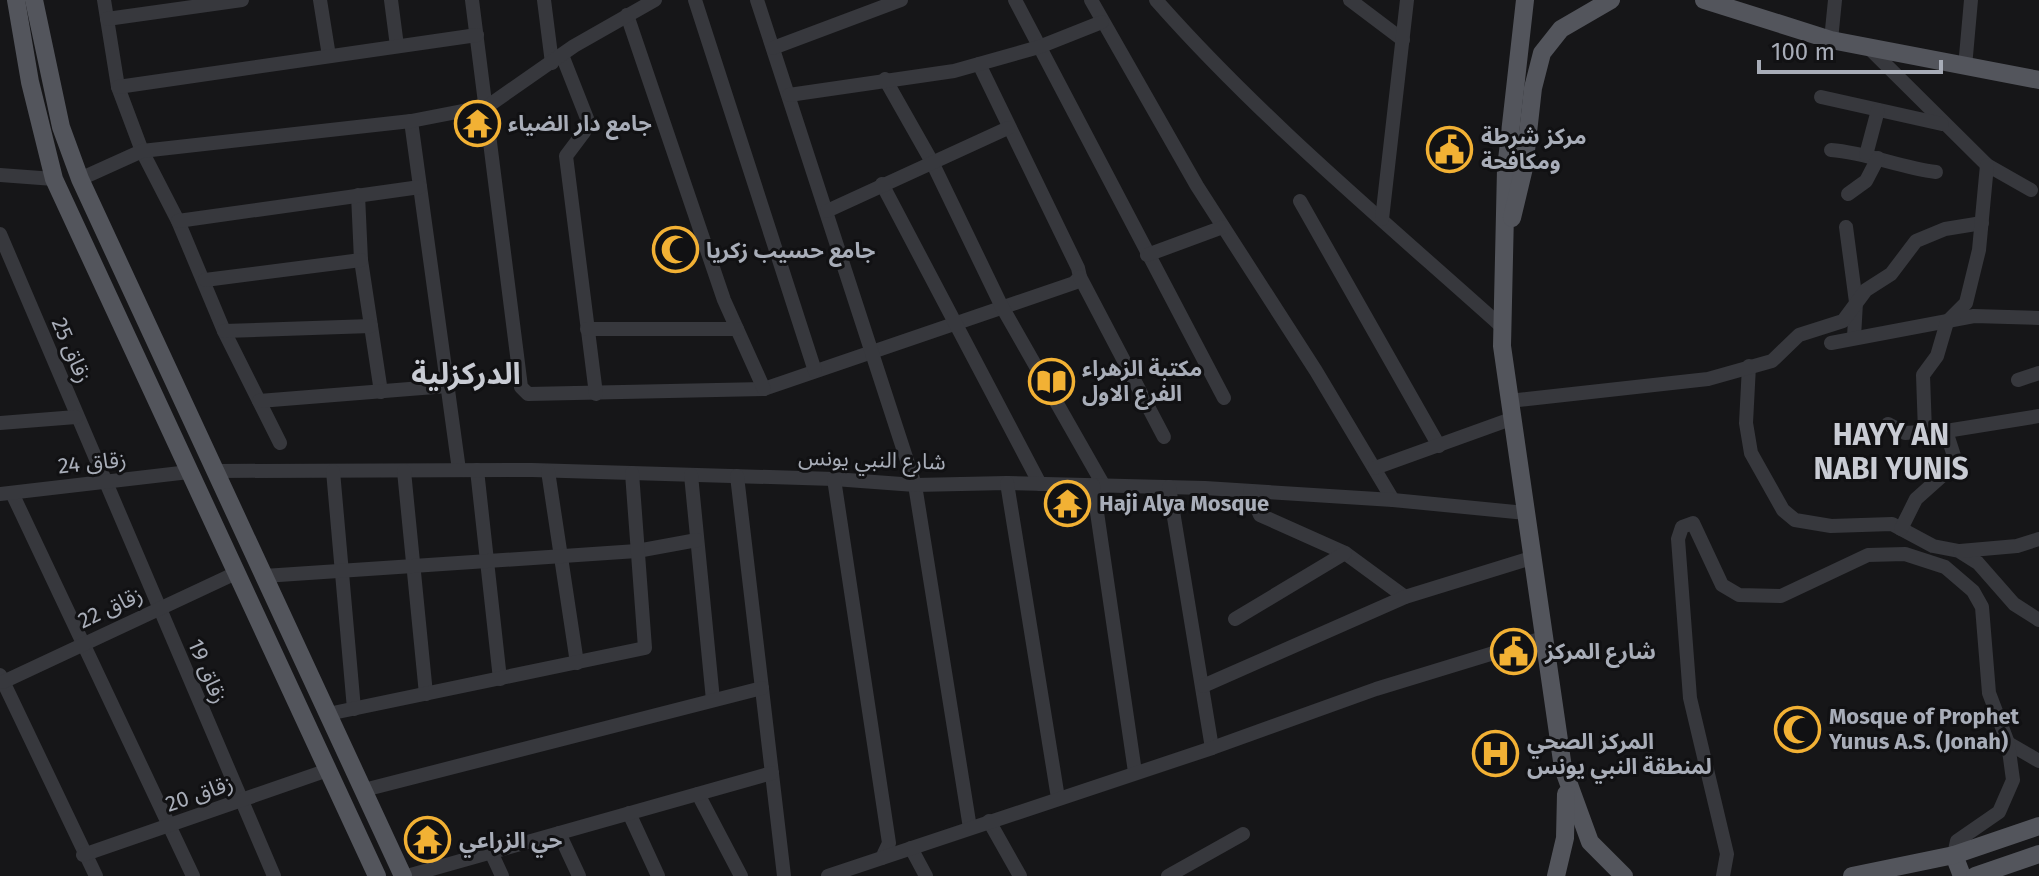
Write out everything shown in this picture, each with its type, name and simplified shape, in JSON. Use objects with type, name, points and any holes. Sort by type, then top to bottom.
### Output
[{"type":"main road","points":[[16,0],[30,82],[54,179],[377,876]]},
{"type":"main road","points":[[34,0],[61,127],[80,179],[405,876]]},
{"type":"main road","points":[[1525,0],[1508,148],[1501,326],[1510,410],[1563,768],[1567,823],[1556,876]]},
{"type":"main road","points":[[1506,240],[1524,168],[1533,88],[1542,53],[1561,29],[1611,0]]},
{"type":"main road","points":[[1704,0],[1831,40],[2039,80]]},
{"type":"main road","points":[[1563,768],[1590,842],[1624,876]]},
{"type":"main road","points":[[1852,876],[1954,855],[2039,826]]},
{"type":"main road","points":[[1975,876],[2039,854]]},
{"type":"main road","points":[[1954,855],[1962,876]]},
{"type":"street","points":[[104,0],[118,87],[142,151],[205,280],[224,331],[280,443]]},
{"type":"street","points":[[107,19],[242,0]]},
{"type":"street","points":[[320,0],[329,56]]},
{"type":"street","points":[[391,0],[397,46]]},
{"type":"street","points":[[472,0],[488,106],[521,387],[528,394],[764,389],[1001,305],[1074,283],[1080,277]]},
{"type":"street","points":[[544,0],[557,59],[588,121],[566,156],[596,394]]},
{"type":"street","points":[[80,179],[142,151],[411,121],[488,106],[557,59],[655,0]]},
{"type":"street","points":[[695,0],[815,371]]},
{"type":"street","points":[[757,0],[915,485],[970,828]]},
{"type":"street","points":[[773,48],[901,0]]},
{"type":"street","points":[[1015,0],[1224,398]]},
{"type":"street","points":[[1091,0],[1223,227],[1393,500]]},
{"type":"street","points":[[1156,0],[1210,61],[1276,125],[1501,326]]},
{"type":"street","points":[[1350,0],[1403,40]]},
{"type":"street","points":[[1382,219],[1407,0]]},
{"type":"street","points":[[1831,40],[1835,0]]},
{"type":"street","points":[[1965,67],[1971,0]]},
{"type":"street","points":[[627,15],[737,329],[764,389]]},
{"type":"street","points":[[789,95],[954,71],[1039,47],[1102,22]]},
{"type":"street","points":[[118,87],[477,35]]},
{"type":"street","points":[[1870,49],[1987,165],[2031,190]]},
{"type":"street","points":[[979,64],[1080,277],[1164,437]]},
{"type":"street","points":[[885,79],[932,162],[1001,305],[1099,486],[1135,772]]},
{"type":"street","points":[[1821,97],[1943,124]]},
{"type":"street","points":[[1848,194],[1866,181],[1878,110]]},
{"type":"street","points":[[411,121],[459,470]]},
{"type":"street","points":[[827,211],[1008,128]]},
{"type":"street","points":[[1831,150],[1872,156],[1899,167],[1936,172]]},
{"type":"street","points":[[1925,432],[1923,375],[1937,356],[1947,322],[1966,303],[1975,271],[1987,165]]},
{"type":"street","points":[[0,175],[54,179]]},
{"type":"street","points":[[882,184],[1040,484]]},
{"type":"street","points":[[178,221],[420,187]]},
{"type":"street","points":[[358,195],[361,260],[381,392]]},
{"type":"street","points":[[1300,201],[1439,446]]},
{"type":"street","points":[[1375,468],[1439,446],[1510,410],[1708,379],[1772,361],[1799,335],[1843,321],[1866,290],[1891,274],[1916,241],[1945,229],[1982,223]]},
{"type":"street","points":[[1147,255],[1223,227]]},
{"type":"street","points":[[1846,227],[1856,302],[1854,337]]},
{"type":"street","name":"زقاق 25","points":[[1,241],[104,484]]},
{"type":"street","points":[[205,280],[361,260]]},
{"type":"street","points":[[1831,343],[1998,314],[2039,318]]},
{"type":"street","points":[[224,331],[371,326]]},
{"type":"street","points":[[587,329],[737,329]]},
{"type":"street","points":[[1749,366],[1746,423],[1751,453],[1783,510],[1795,520],[1831,526],[1892,524],[1933,546],[1959,551],[2017,546],[2039,539]]},
{"type":"street","points":[[2018,380],[2039,373]]},
{"type":"street","points":[[259,401],[447,386]]},
{"type":"street","points":[[1888,424],[1905,433],[1946,431],[2039,416]]},
{"type":"street","points":[[2,420],[76,417]]},
{"type":"street","points":[[1901,529],[1916,499],[1953,466],[1954,456],[1946,431]]},
{"type":"street","points":[[477,470],[500,679]]},
{"type":"street","name":"شارع النبي يونس","points":[[216,471],[548,471],[834,479],[915,485],[1007,483],[1169,487],[1393,500],[1526,513]]},
{"type":"street","points":[[333,471],[354,709]]},
{"type":"street","points":[[404,471],[426,694]]},
{"type":"street","points":[[548,471],[577,663]]},
{"type":"street","name":"زقاق 24","points":[[6,493],[189,472]]},
{"type":"street","points":[[328,714],[645,648],[632,473]]},
{"type":"street","points":[[691,475],[713,700]]},
{"type":"street","points":[[737,476],[784,876]]},
{"type":"street","points":[[834,479],[889,843],[882,858]]},
{"type":"street","points":[[1007,483],[1058,798]]},
{"type":"street","name":"زقاق 19","points":[[104,484],[274,876]]},
{"type":"street","points":[[1169,487],[1212,748]]},
{"type":"street","points":[[1250,491],[1260,515],[1345,553],[1405,597]]},
{"type":"street","points":[[6,493],[85,644],[193,876]]},
{"type":"street","points":[[1723,876],[1727,854],[1690,698],[1678,539],[1682,527],[1693,523],[1701,534],[1722,585],[1739,595],[1781,596],[1868,555],[1905,554],[1945,567],[1973,591],[1982,607],[1989,693],[2008,743],[2013,771],[2009,797],[1993,819],[1954,843],[1954,855]]},
{"type":"street","points":[[264,576],[637,551],[697,540]]},
{"type":"street","points":[[1959,551],[1978,563],[2014,604],[2039,620]]},
{"type":"street","points":[[1235,619],[1345,553]]},
{"type":"street","points":[[1203,686],[1405,597],[1531,558]]},
{"type":"street","name":"زقاق 22","points":[[2,678],[85,644],[236,573]]},
{"type":"street","points":[[828,876],[1212,748],[1376,689],[1543,638]]},
{"type":"street","points":[[2,678],[83,855],[96,876]]},
{"type":"street","points":[[364,790],[762,688]]},
{"type":"street","points":[[2008,743],[2039,761]]},
{"type":"street","name":"زقاق 20","points":[[83,855],[328,770]]},
{"type":"street","points":[[405,876],[772,773]]},
{"type":"street","points":[[698,794],[741,876]]},
{"type":"street","points":[[629,813],[658,876]]},
{"type":"street","points":[[989,821],[1020,876]]},
{"type":"street","points":[[559,833],[579,876]]},
{"type":"street","points":[[1168,876],[1243,834]]},
{"type":"street","points":[[911,848],[926,876]]},
{"type":"street","points":[[491,852],[502,876]]},
{"type":"place","name":"جامع دار الضياء","points":[[477,123]]},
{"type":"place","name":"مركز شرطة ومكافحة","points":[[1450,149]]},
{"type":"place","name":"جامع حسيب زكريا","points":[[675,250]]},
{"type":"place","name":"مكتبة الزهراء الفرع الاول","points":[[1051,381]]},
{"type":"place","name":"Haji Alya Mosque","points":[[1068,503]]},
{"type":"place","name":"شارع المركز","points":[[1514,651]]},
{"type":"place","name":"Mosque of Prophet Yunus A.S. (Jonah)","points":[[1798,729]]},
{"type":"place","name":"المركز الصحي لمنطقة النبي يونس","points":[[1496,754]]},
{"type":"place","name":"حي الزراعي","points":[[428,840]]},
{"type":"district","name":"الدركزلية","points":[[466,374]]},
{"type":"district","name":"HAYY AN NABI YUNIS","points":[[1891,452]]}]
